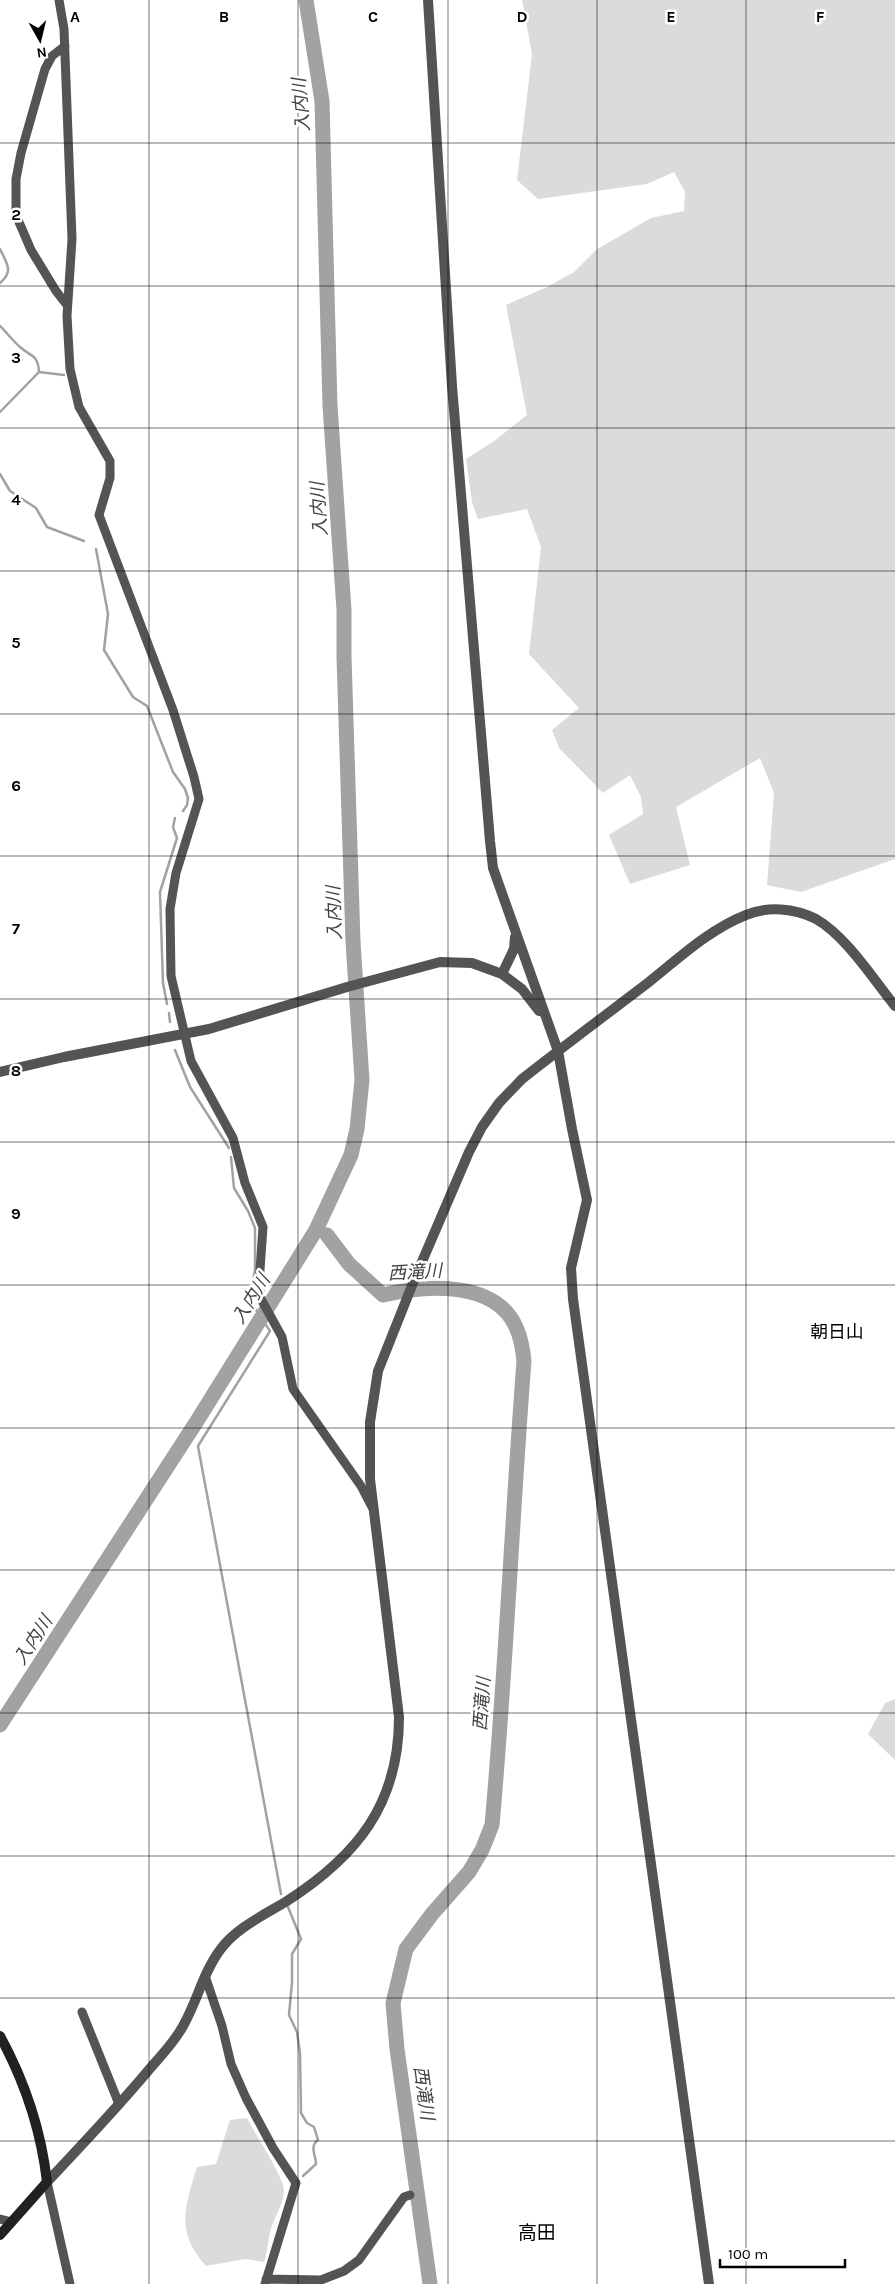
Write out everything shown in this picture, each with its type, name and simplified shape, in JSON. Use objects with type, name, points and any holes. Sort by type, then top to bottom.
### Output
[{"type":"main road","points":[[0,2036],[25,2086],[33,2107],[48,2182],[0,2235]]},
{"type":"street","points":[[59,0],[65,46],[72,239],[67,305],[70,369],[79,407],[110,461],[110,478],[99,516],[106,539],[173,710],[199,799],[176,873],[170,909],[171,976],[191,1061],[233,1138],[245,1183],[263,1227],[259,1284],[261,1299],[282,1337],[293,1389],[361,1486],[372,1507]]},
{"type":"street","points":[[428,0],[452,386],[493,868],[558,1051],[587,1200],[571,1268],[573,1299],[709,2284]]},
{"type":"street","points":[[65,46],[52,56],[45,69],[21,153],[16,179],[16,215],[31,250],[56,291],[67,305]]},
{"type":"street","points":[[70,2284],[48,2182],[119,2104],[179,2033],[191,2012],[205,1976],[219,1950],[230,1938],[317,1881],[344,1856],[373,1820],[387,1788],[395,1762],[399,1717],[372,1507],[370,1422],[373,1397],[378,1371],[407,1296],[482,1127],[499,1103],[522,1079],[719,929],[746,915],[766,910],[797,912],[825,925],[857,959],[895,1006]]},
{"type":"street","points":[[502,974],[514,949],[515,931]]},
{"type":"street","points":[[0,1072],[209,1029],[347,987],[440,962],[472,963],[502,974],[522,989],[549,1025]]},
{"type":"street","points":[[205,1976],[222,2026],[231,2064],[273,2148],[296,2183],[266,2282],[321,2280],[344,2271],[359,2260],[404,2197],[410,2196]]},
{"type":"street","points":[[82,2012],[119,2104]]},
{"type":"street","points":[[0,2219],[12,2222]]},
{"type":"shaded area","points":[[522,0],[895,0],[895,859],[801,892],[767,885],[774,793],[760,758],[676,807],[690,865],[630,884],[609,835],[643,814],[641,797],[630,775],[603,793],[559,748],[552,730],[579,708],[529,654],[541,547],[527,509],[478,519],[472,502],[466,459],[494,441],[527,415],[506,305],[547,287],[574,272],[597,249],[651,218],[684,211],[685,192],[674,172],[647,184],[538,199],[517,180],[532,54]]},
{"type":"shaded area","points":[[895,1699],[895,1760],[868,1734],[885,1703]]},
{"type":"shaded area","points":[[247,2118],[280,2176],[284,2191],[283,2200],[271,2228],[264,2262],[245,2259],[206,2266],[196,2254],[186,2230],[186,2206],[189,2194],[197,2167],[216,2164],[230,2120]]},
{"type":"waterway","name":"入内川","points":[[0,1725],[197,1421],[316,1230],[351,1155],[357,1129],[362,1080],[353,942],[344,610],[330,406],[322,101],[306,0]]},
{"type":"waterway","points":[[0,249],[8,267],[7,275],[0,283]]},
{"type":"waterway","points":[[0,326],[17,345],[33,356],[37,362],[39,372]]},
{"type":"waterway","points":[[0,412],[39,372],[64,375]]},
{"type":"waterway","points":[[0,474],[10,491],[36,508],[47,527],[84,541]]},
{"type":"waterway","points":[[96,549],[108,614],[104,650],[133,697],[147,706],[173,772],[185,789],[188,798],[187,805],[183,811]]},
{"type":"waterway","points":[[167,1004],[163,983],[160,892],[177,838],[173,827],[175,818]]},
{"type":"waterway","points":[[169,1013],[170,1022]]},
{"type":"waterway","points":[[175,1050],[190,1087],[229,1148]]},
{"type":"waterway","points":[[231,1157],[234,1188],[248,1211],[255,1228],[255,1269],[250,1301],[270,1331],[198,1446],[281,1894]]},
{"type":"waterway","name":"西滝川","points":[[327,1235],[349,1264],[383,1295],[438,1288],[476,1294],[492,1301],[506,1312],[516,1327],[524,1361],[492,1825],[482,1850],[469,1872],[432,1914],[406,1949],[393,2003],[397,2049],[430,2284]]},
{"type":"waterway","points":[[288,1907],[301,1939],[292,1954],[289,2015],[297,2032],[300,2053],[301,2113],[307,2123],[314,2127],[318,2140],[313,2148],[316,2164],[303,2176]]},
{"type":"district","name":"朝日山","points":[[837,1332]]},
{"type":"district","name":"高田","points":[[537,2233]]}]
